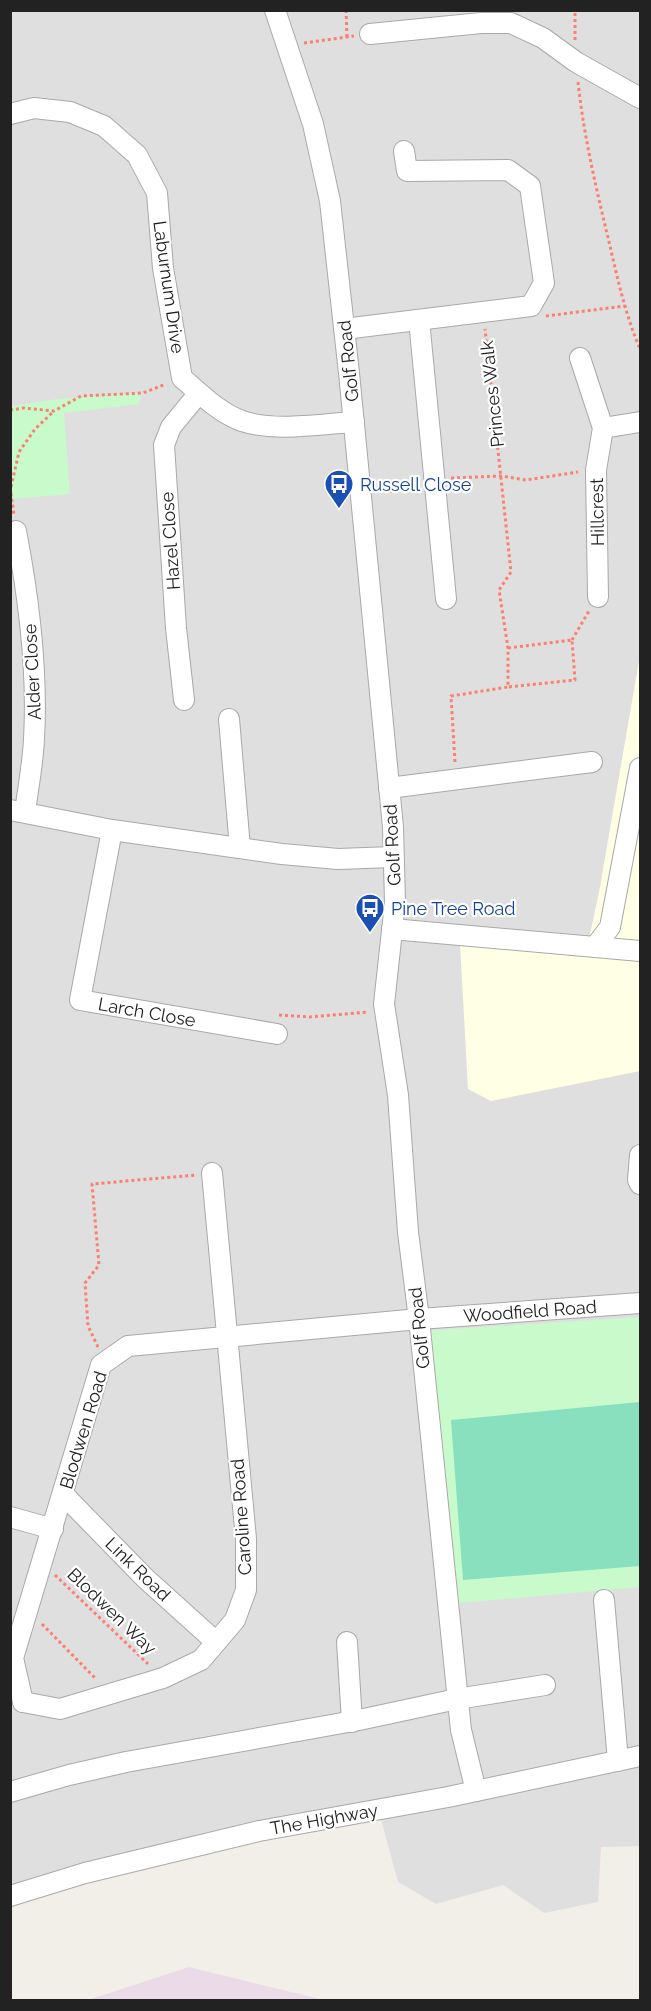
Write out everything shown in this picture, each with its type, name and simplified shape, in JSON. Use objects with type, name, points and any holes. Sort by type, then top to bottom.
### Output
[{"type":"street","name":"Golf Road","points":[[275,10],[313,124],[330,201],[345,329],[389,788],[395,903],[385,1010],[398,1095],[408,1232],[419,1319],[457,1699],[461,1730],[476,1791]]},
{"type":"street","points":[[370,34],[481,23],[511,23],[543,38],[576,62],[640,98]]},
{"type":"street","name":"Laburnum Drive","points":[[10,114],[34,108],[70,112],[104,126],[137,155],[157,193],[163,268],[182,378],[213,404],[242,421],[278,426],[354,422]]},
{"type":"street","points":[[345,329],[531,306],[544,283],[530,186],[508,170],[406,171],[404,151]]},
{"type":"street","points":[[419,320],[446,599]]},
{"type":"street","name":"Hillcrest","points":[[580,358],[603,428],[596,470],[598,597]]},
{"type":"street","name":"Hazel Close","points":[[184,700],[176,628],[164,445],[171,427],[199,393]]},
{"type":"street","points":[[603,428],[640,422]]},
{"type":"street","name":"Alder Close","points":[[16,531],[25,576],[35,666],[34,740],[18,811]]},
{"type":"street","points":[[229,719],[240,848]]},
{"type":"street","points":[[389,788],[592,762]]},
{"type":"street","points":[[595,947],[610,927],[640,768]]},
{"type":"street","points":[[18,811],[112,830],[240,848],[338,859],[393,857]]},
{"type":"street","name":"Larch Close","points":[[112,830],[80,1000],[274,1034]]},
{"type":"street","points":[[392,929],[640,951]]},
{"type":"street","points":[[640,1155],[638,1180],[640,1184]]},
{"type":"street","name":"Caroline Road","points":[[17,1707],[60,1708],[163,1678],[201,1660],[235,1620],[246,1590],[246,1539],[212,1173]]},
{"type":"street","name":"Woodfield Road","points":[[419,1319],[640,1303]]},
{"type":"street","name":"Blodwen Road","points":[[17,1707],[13,1658],[101,1365],[128,1347],[419,1319]]},
{"type":"street","name":"Link Road","points":[[63,1494],[145,1578],[216,1642]]},
{"type":"street","points":[[10,1517],[53,1529]]},
{"type":"street","points":[[604,1599],[618,1761]]},
{"type":"street","points":[[347,1642],[352,1722]]},
{"type":"street","points":[[10,1792],[126,1762],[352,1722],[457,1699],[545,1685]]},
{"type":"street","name":"The Highway","points":[[10,1896],[85,1873],[259,1831],[476,1791],[640,1756]]},
{"type":"path","points":[[346,10],[347,37]]},
{"type":"path","points":[[575,10],[576,62],[584,132],[625,306],[640,349]]},
{"type":"path","points":[[301,44],[370,34]]},
{"type":"path","points":[[522,308],[529,318],[625,306]]},
{"type":"path","name":"Princes Walk","points":[[483,312],[511,572],[499,590],[508,648]]},
{"type":"path","points":[[16,531],[11,487],[19,452],[35,429],[54,411],[81,396],[143,393],[182,378]]},
{"type":"path","points":[[10,410],[24,408],[54,411]]},
{"type":"path","points":[[361,491],[399,491],[451,478],[501,476],[526,480],[596,470]]},
{"type":"path","points":[[456,779],[451,696],[575,680],[572,640],[598,597]]},
{"type":"path","points":[[508,687],[508,648],[572,640]]},
{"type":"path","points":[[274,1034],[274,1015],[310,1017],[385,1010]]},
{"type":"path","points":[[106,1362],[88,1326],[85,1283],[99,1265],[92,1184],[212,1173]]},
{"type":"path","name":"Blodwen Way","points":[[43,1564],[163,1678]]},
{"type":"path","points":[[28,1610],[110,1694]]},
{"type":"shaded area","points":[[11,11],[640,11],[640,1846],[601,1847],[598,1902],[544,1913],[503,1885],[436,1904],[398,1882],[379,1812],[11,1896]]},
{"type":"shaded area","points":[[640,655],[640,1071],[491,1101],[468,1089],[459,925],[589,939]]},
{"type":"shaded area","points":[[189,1967],[324,2000],[88,2000]]},
{"type":"green space","points":[[141,393],[139,404],[64,413],[70,494],[11,499],[11,406],[57,399]]},
{"type":"green space","points":[[640,1317],[640,1587],[447,1604],[420,1331]]},
{"type":"green space","points":[[640,1402],[640,1566],[463,1580],[451,1420]]},
{"type":"place","name":"Russell Close","points":[[339,510]]},
{"type":"place","name":"Pine Tree Road","points":[[370,934]]}]
